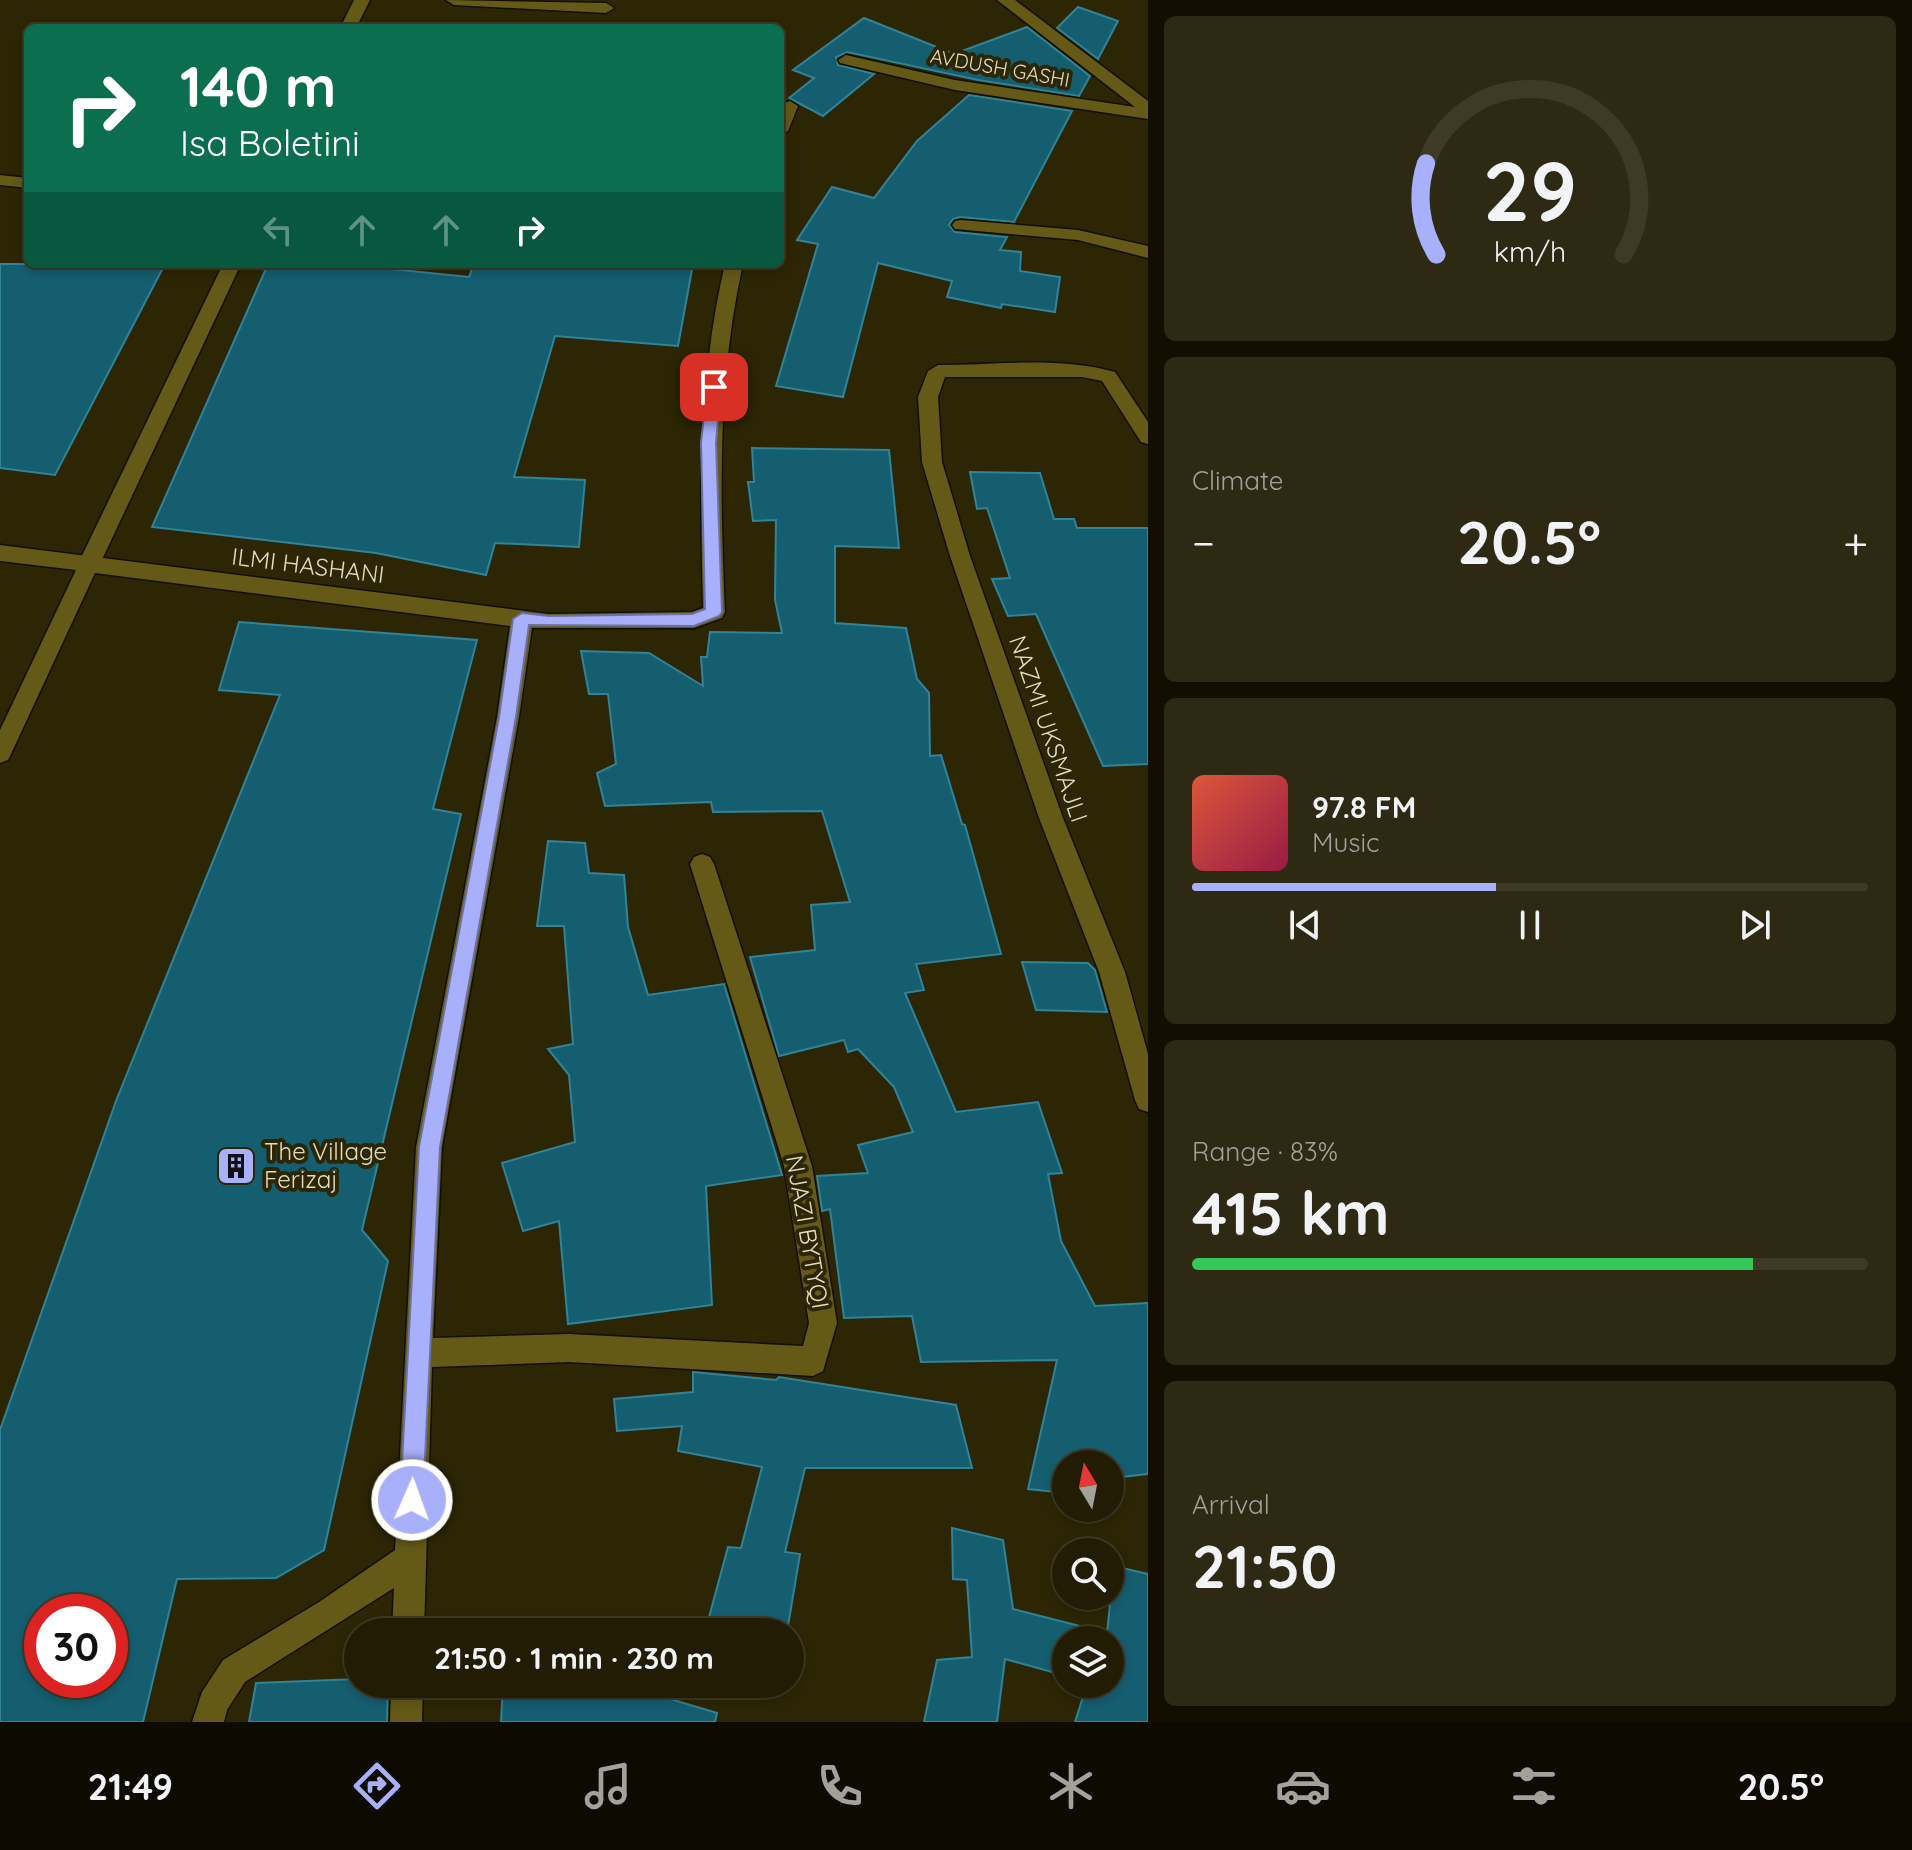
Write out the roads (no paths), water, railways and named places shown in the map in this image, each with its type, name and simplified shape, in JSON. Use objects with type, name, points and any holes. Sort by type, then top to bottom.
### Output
[{"type":"street","points":[[350,24],[362,0]]},
{"type":"street","points":[[454,0],[606,8]]},
{"type":"street","points":[[1005,0],[1148,112]]},
{"type":"street","name":"AVDUSH GASHI","points":[[846,60],[955,85],[1148,112]]},
{"type":"street","points":[[784,121],[790,106]]},
{"type":"street","points":[[0,180],[24,183]]},
{"type":"street","points":[[961,225],[1078,235],[1148,252]]},
{"type":"street","points":[[0,754],[230,268]]},
{"type":"street","name":"ILMI HASHANI","points":[[0,553],[549,622],[694,620],[714,612],[708,443],[723,304],[733,268]]},
{"type":"street","name":"NAZMI UKSMAJLI","points":[[1148,437],[1108,376],[1082,371],[938,371],[928,397],[932,462],[960,556],[1051,818],[1112,972],[1148,1100]]},
{"type":"street","points":[[408,1618],[429,1147],[508,717],[522,619]]},
{"type":"street","name":"NJAZI BYTYQI","points":[[418,1353],[569,1348],[813,1361],[823,1323],[798,1166],[702,864]]},
{"type":"street","points":[[208,1722],[213,1703],[234,1671],[330,1613],[409,1559]]},
{"type":"street","points":[[406,1722],[407,1698]]},
{"type":"place","name":"The Village Ferizaj","points":[[236,1166]]}]
